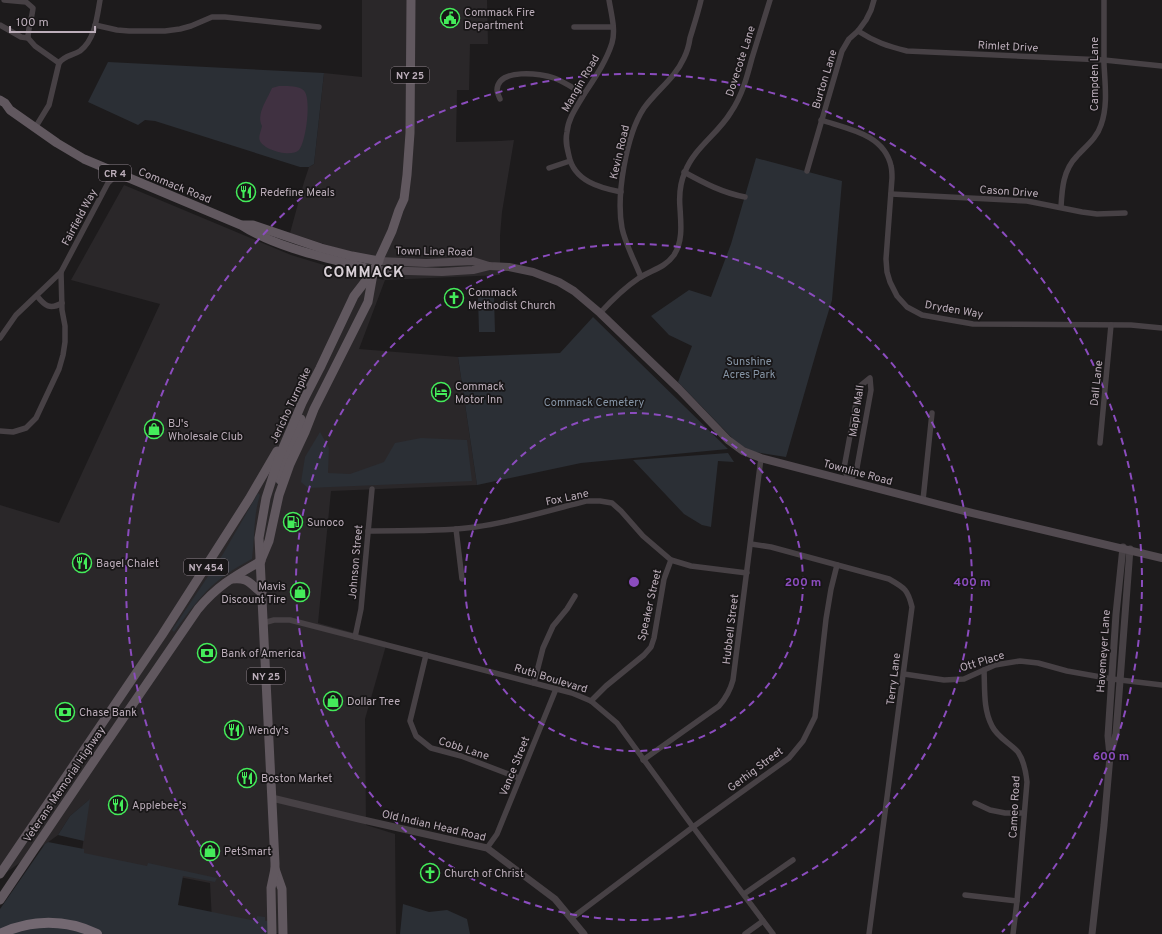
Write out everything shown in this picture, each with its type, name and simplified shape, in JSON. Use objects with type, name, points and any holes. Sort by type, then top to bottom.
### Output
[{"type":"highway","points":[[0,934],[9,929],[25,925],[50,922],[74,926],[96,934]]},
{"type":"main road","name":"Jericho Turnpike","points":[[272,934],[271,888],[275,869],[259,538],[266,498],[279,457],[299,410],[354,296],[379,261],[392,231],[405,192],[410,133],[411,0]]},
{"type":"main road","name":"Commack Road","points":[[0,100],[5,103],[10,110],[35,128],[84,159],[241,225],[259,235],[319,256],[374,270]]},
{"type":"main road","name":"Commack Road","points":[[241,225],[253,225],[321,248],[379,261]]},
{"type":"main road","name":"Town Line Road","points":[[379,261],[426,263],[473,261],[489,266],[509,267],[533,272],[549,277],[574,291],[600,313]]},
{"type":"main road","name":"Town Line Road","points":[[374,270],[442,272],[473,270],[489,266]]},
{"type":"main road","name":"Jericho Turnpike","points":[[261,561],[269,541],[279,495],[290,464],[320,397],[368,302],[374,270]]},
{"type":"main road","name":"Townline Road","points":[[600,313],[678,388],[728,440],[742,451],[762,458],[923,500],[1126,548],[1162,558]]},
{"type":"main road","points":[[320,368],[332,374]]},
{"type":"main road","points":[[320,368],[320,397]]},
{"type":"main road","points":[[312,415],[310,410],[315,379]]},
{"type":"main road","points":[[279,495],[280,475],[284,460],[301,421],[299,410]]},
{"type":"main road","name":"Veterans Memorial Highway","points":[[0,874],[159,640],[249,499],[275,453],[290,431]]},
{"type":"main road","name":"Veterans Memorial Highway","points":[[0,900],[188,623],[212,593],[230,579],[261,561]]},
{"type":"main road","points":[[230,579],[245,579],[262,593]]},
{"type":"main road","name":"Jericho Turnpike","points":[[275,869],[282,889],[283,934]]},
{"type":"street","points":[[4,0],[26,2],[33,8],[28,38]]},
{"type":"street","points":[[35,128],[48,105],[59,63],[63,58],[80,50],[87,44],[92,36],[100,0]]},
{"type":"street","name":"Mangin Road","points":[[609,0],[612,40],[607,55],[574,110],[566,133],[566,144],[570,161],[577,172],[586,181],[597,186],[621,192]]},
{"type":"street","name":"Kevin Road","points":[[641,276],[622,230],[620,212],[621,192],[628,149],[638,119],[652,98],[677,72],[685,58],[701,0]]},
{"type":"street","name":"Dovecote Lane","points":[[600,313],[628,285],[641,276],[660,268],[674,256],[679,246],[681,232],[680,199],[684,172],[696,153],[726,121],[739,99],[770,0]]},
{"type":"street","name":"Burton Lane","points":[[806,171],[842,51],[849,39],[866,20],[874,0]]},
{"type":"street","name":"Campden Lane","points":[[1061,208],[1064,179],[1069,166],[1086,148],[1101,128],[1104,115],[1104,0]]},
{"type":"street","points":[[95,25],[117,30],[165,31],[180,30],[212,18],[225,17],[319,27]]},
{"type":"street","points":[[0,25],[21,37],[28,38],[35,46],[59,63]]},
{"type":"street","points":[[574,27],[612,27]]},
{"type":"street","name":"Rimlet Drive","points":[[858,30],[874,41],[889,47],[906,51],[1104,60],[1162,66]]},
{"type":"street","points":[[500,99],[497,91],[499,83],[505,78],[513,75],[542,75],[565,83],[584,94]]},
{"type":"street","name":"Dryden Way","points":[[822,120],[872,138],[883,148],[888,156],[891,166],[891,194],[886,259],[887,272],[897,296],[907,307],[922,315],[973,324],[1131,325],[1162,328]]},
{"type":"street","points":[[549,168],[570,161]]},
{"type":"street","points":[[684,172],[709,186],[745,197]]},
{"type":"street","name":"Fairfield Way","points":[[0,338],[16,315],[61,272],[108,183],[117,174]]},
{"type":"street","name":"Cason Drive","points":[[891,194],[1027,201],[1097,214],[1125,213]]},
{"type":"street","name":"Fairfield Way","points":[[0,431],[13,432],[26,428],[36,418],[59,369],[66,342],[62,310],[61,272]]},
{"type":"street","points":[[37,296],[48,307],[55,307],[62,303]]},
{"type":"street","name":"Dall Lane","points":[[1100,443],[1111,325]]},
{"type":"street","name":"Maple Mall","points":[[870,378],[871,390],[856,473],[849,481],[844,468],[859,387],[870,378]]},
{"type":"street","points":[[923,500],[932,412]]},
{"type":"street","name":"Hubbell Street","points":[[644,760],[719,706],[725,700],[730,691],[733,680],[762,458]]},
{"type":"street","name":"Johnson Street","points":[[355,637],[362,609],[372,489]]},
{"type":"street","name":"Fox Lane","points":[[368,531],[456,530],[505,521],[586,501],[600,501],[612,503],[643,536],[671,560],[691,566],[747,573]]},
{"type":"street","points":[[456,530],[462,579]]},
{"type":"street","name":"Terry Lane","points":[[751,544],[771,547],[889,579],[902,587],[909,595],[912,608],[869,934]]},
{"type":"street","name":"Havemeyer Lane","points":[[1110,756],[1108,736],[1116,614],[1126,548]]},
{"type":"street","name":"Havemeyer Lane","points":[[1092,934],[1110,756],[1116,734],[1126,548]]},
{"type":"street","name":"Speaker Street","points":[[592,701],[606,686],[644,655],[651,647],[654,638],[664,579],[671,560]]},
{"type":"street","name":"Gerhig Street","points":[[572,918],[693,827],[789,758],[803,741],[815,717],[826,619],[836,565]]},
{"type":"street","points":[[534,683],[543,648],[553,626],[567,609],[575,596]]},
{"type":"street","name":"Ruth Boulevard","points":[[264,623],[274,620],[290,620],[499,673],[572,693],[592,701],[617,723],[773,934]]},
{"type":"street","name":"Cobb Lane","points":[[426,655],[410,721],[416,736],[431,748],[461,756],[520,778]]},
{"type":"street","name":"Ott Place","points":[[904,674],[944,680],[964,679],[995,665],[1020,661],[1038,663],[1067,671],[1112,679],[1162,685]]},
{"type":"street","name":"Cameo Road","points":[[984,670],[987,712],[992,727],[1018,753],[1025,768],[1027,782],[1013,934]]},
{"type":"street","name":"Vance Street","points":[[487,848],[497,834],[556,689]]},
{"type":"street","name":"Old Indian Head Road","points":[[272,798],[487,848],[555,899],[584,934]]},
{"type":"street","points":[[975,803],[990,810],[1005,813],[1024,813]]},
{"type":"street","points":[[744,894],[793,860]]},
{"type":"street","points":[[966,895],[1017,901]]},
{"type":"street","points":[[745,934],[763,921]]},
{"type":"shaded area","points":[[362,0],[487,0],[488,44],[470,44],[469,90],[457,90],[456,142],[514,140],[502,212],[500,236],[500,275],[385,280],[359,349],[458,357],[477,485],[331,491],[318,623],[387,642],[365,719],[366,825],[395,834],[396,934],[281,934],[212,921],[210,883],[81,858],[89,800],[70,816],[58,835],[0,877],[0,505],[59,523],[160,304],[71,280],[124,185],[291,255],[337,269],[384,280],[373,260],[290,233],[309,167],[314,164],[324,73],[362,77]]},
{"type":"shaded area","points":[[279,86],[293,86],[300,88],[305,92],[307,97],[308,113],[306,131],[302,145],[299,150],[295,152],[284,153],[272,150],[262,144],[259,139],[262,126],[260,117],[261,112],[272,88]]},
{"type":"green space","points":[[108,62],[324,73],[314,164],[309,167],[300,167],[155,121],[145,120],[138,125],[88,102]]},
{"type":"green space","name":"Sunshine Acres Park","points":[[756,158],[842,181],[832,300],[786,457],[755,452],[744,447],[734,440],[678,382],[692,346],[669,335],[651,316],[689,290],[711,297],[731,244]]},
{"type":"green space","points":[[478,297],[494,297],[495,332],[479,332]]},
{"type":"green space","name":"Commack Cemetery","points":[[593,317],[728,449],[581,463],[477,485],[458,357],[560,353]]},
{"type":"green space","points":[[320,432],[329,448],[328,473],[350,474],[384,462],[395,443],[421,438],[467,440],[472,481],[308,488],[301,482],[305,457]]},
{"type":"green space","points":[[728,453],[734,462],[718,461],[711,527],[702,525],[684,514],[633,460]]},
{"type":"green space","points":[[258,493],[260,495],[255,519],[252,559],[228,573],[213,585],[174,632],[172,630],[223,554]]},
{"type":"green space","points":[[90,799],[84,841],[58,835],[70,816]]},
{"type":"green space","points":[[48,842],[84,849],[84,853],[147,866],[148,863],[217,878],[215,882],[183,876],[178,905],[256,921],[257,916],[265,917],[265,921],[268,921],[269,934],[102,934],[85,926],[0,929],[0,909],[45,844]]},
{"type":"green space","points":[[403,904],[429,912],[447,910],[467,919],[470,934],[400,934]]},
{"type":"green space","points":[[32,926],[55,926],[88,934],[5,934]]},
{"type":"place","name":"Commack Fire Department","points":[[450,18]]},
{"type":"place","name":"Redefine Meals","points":[[246,192]]},
{"type":"place","name":"Commack Methodist Church","points":[[454,298]]},
{"type":"place","name":"Commack Motor Inn","points":[[441,392]]},
{"type":"place","name":"BJ's Wholesale Club","points":[[154,429]]},
{"type":"place","name":"Sunoco","points":[[293,522]]},
{"type":"place","name":"Bagel Chalet","points":[[82,563]]},
{"type":"place","name":"Mavis Discount Tire","points":[[300,592]]},
{"type":"place","name":"Bank of America","points":[[207,653]]},
{"type":"place","name":"Dollar Tree","points":[[333,701]]},
{"type":"place","name":"Chase Bank","points":[[65,712]]},
{"type":"place","name":"Wendy's","points":[[234,730]]},
{"type":"place","name":"Boston Market","points":[[247,778]]},
{"type":"place","name":"Applebee's","points":[[118,805]]},
{"type":"place","name":"PetSmart","points":[[210,851]]},
{"type":"place","name":"Church of Christ","points":[[430,873]]},
{"type":"district","name":"COMMACK","points":[[364,272]]}]
